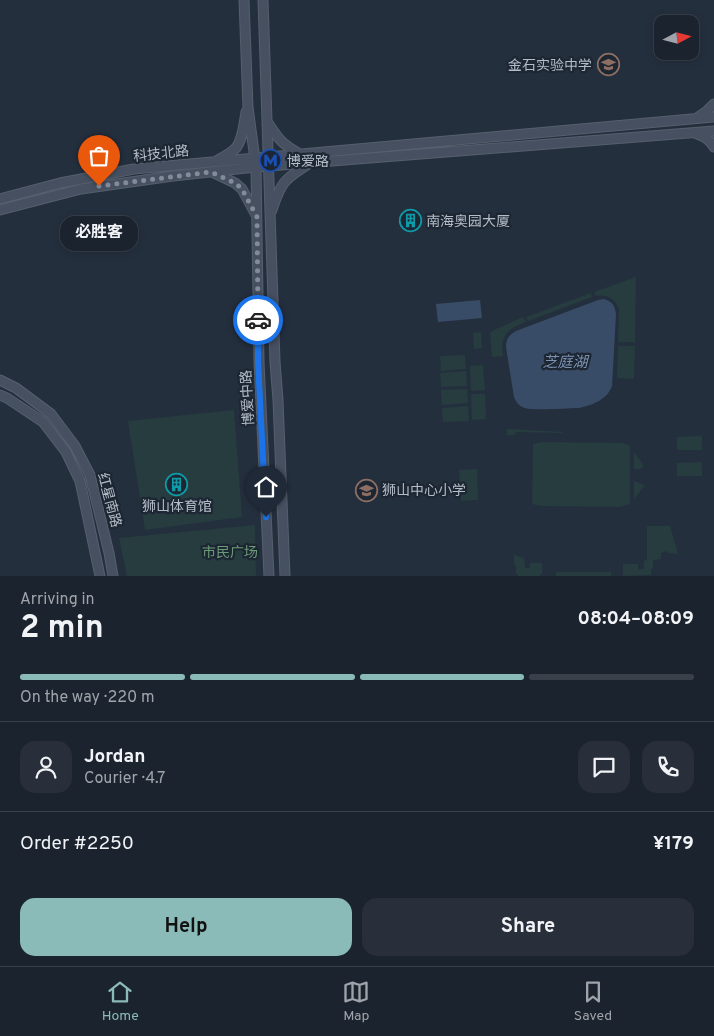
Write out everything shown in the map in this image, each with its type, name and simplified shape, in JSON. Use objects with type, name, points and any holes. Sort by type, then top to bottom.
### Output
[{"type":"main road","points":[[0,210],[81,189],[211,172],[256,163],[248,106],[244,0]]},
{"type":"main road","points":[[263,0],[274,362],[278,400],[285,576]]},
{"type":"main road","points":[[695,119],[714,104]]},
{"type":"main road","points":[[216,162],[236,148],[240,142],[248,106]]},
{"type":"main road","points":[[268,161],[300,154],[714,117]]},
{"type":"main road","points":[[268,124],[280,141],[288,148],[300,154]]},
{"type":"main road","points":[[268,161],[311,162],[714,131]]},
{"type":"main road","points":[[692,133],[702,135],[714,147]]},
{"type":"main road","name":"科技北路","points":[[0,199],[91,176],[134,169],[216,162],[256,163],[268,161]]},
{"type":"main road","points":[[270,214],[282,185],[287,179],[311,162]]},
{"type":"main road","name":"博爱中路","points":[[256,163],[258,362],[269,576]]},
{"type":"main road","points":[[211,172],[235,183],[242,189],[257,217]]},
{"type":"main road","name":"红星南路","points":[[0,380],[16,388],[51,414],[75,446],[90,475],[113,576]]},
{"type":"main road","name":"红星南路","points":[[0,395],[43,422],[66,452],[80,481],[100,576]]},
{"type":"green space","points":[[636,277],[635,342],[618,342],[618,306],[611,298],[596,296],[594,292]]},
{"type":"green space","points":[[591,293],[592,297],[528,321],[526,317]]},
{"type":"green space","points":[[523,317],[526,322],[514,327],[506,334],[502,349],[503,356],[492,357],[490,333]]},
{"type":"green space","points":[[481,332],[482,348],[474,349],[473,333]]},
{"type":"green space","points":[[618,346],[635,346],[634,379],[617,378]]},
{"type":"green space","points":[[465,355],[466,369],[441,371],[440,356]]},
{"type":"green space","points":[[483,365],[485,390],[471,391],[470,366]]},
{"type":"green space","points":[[466,371],[467,386],[441,387],[440,373]]},
{"type":"green space","points":[[467,389],[468,403],[442,405],[441,390]]},
{"type":"green space","points":[[471,394],[485,394],[486,419],[472,420]]},
{"type":"green space","points":[[468,406],[469,421],[443,422],[442,408]]},
{"type":"green space","points":[[234,410],[242,517],[145,530],[128,421]]},
{"type":"green space","points":[[507,429],[562,433],[516,432],[515,435],[507,435]]},
{"type":"green space","points":[[702,436],[702,450],[677,450],[677,437]]},
{"type":"green space","points":[[541,442],[623,443],[630,446],[630,504],[619,507],[542,506],[532,504],[533,444]]},
{"type":"green space","points":[[634,452],[644,466],[640,469],[634,469]]},
{"type":"green space","points":[[702,462],[702,476],[677,476],[677,463]]},
{"type":"green space","points":[[477,469],[478,500],[461,501],[459,470]]},
{"type":"green space","points":[[634,481],[645,485],[634,499]]},
{"type":"green space","name":"市民广场","points":[[255,525],[256,576],[127,576],[119,538]]},
{"type":"green space","points":[[647,526],[670,526],[678,554],[668,553],[667,551],[661,553],[661,559],[653,560],[651,575],[623,576],[623,564],[638,564],[638,569],[644,569],[644,561],[647,560]]},
{"type":"green space","points":[[514,555],[524,558],[525,568],[530,568],[530,563],[542,563],[542,574],[540,576],[518,576],[516,574],[516,565],[514,565]]},
{"type":"green space","points":[[556,572],[611,572],[611,576],[556,576]]},
{"type":"water","name":"芝庭湖","points":[[604,299],[610,301],[616,314],[612,386],[607,395],[594,403],[579,408],[536,409],[525,408],[519,405],[514,397],[506,347],[507,339],[516,331]]},
{"type":"water","points":[[480,300],[482,318],[438,322],[436,304]]},
{"type":"way so far","points":[[99,186],[211,172],[239,186],[257,217],[258,320]]},
{"type":"place","name":"金石实验中学","points":[[608,65]]},
{"type":"place","name":"博爱路","points":[[271,161]]},
{"type":"place","name":"必胜客","points":[[99,186]]},
{"type":"place","name":"南海奥园大厦","points":[[410,221]]},
{"type":"place","name":"狮山体育馆","points":[[177,484]]},
{"type":"place","name":"狮山中心小学","points":[[366,490]]},
{"type":"route","points":[[258,320],[258,362],[266,517]]}]
